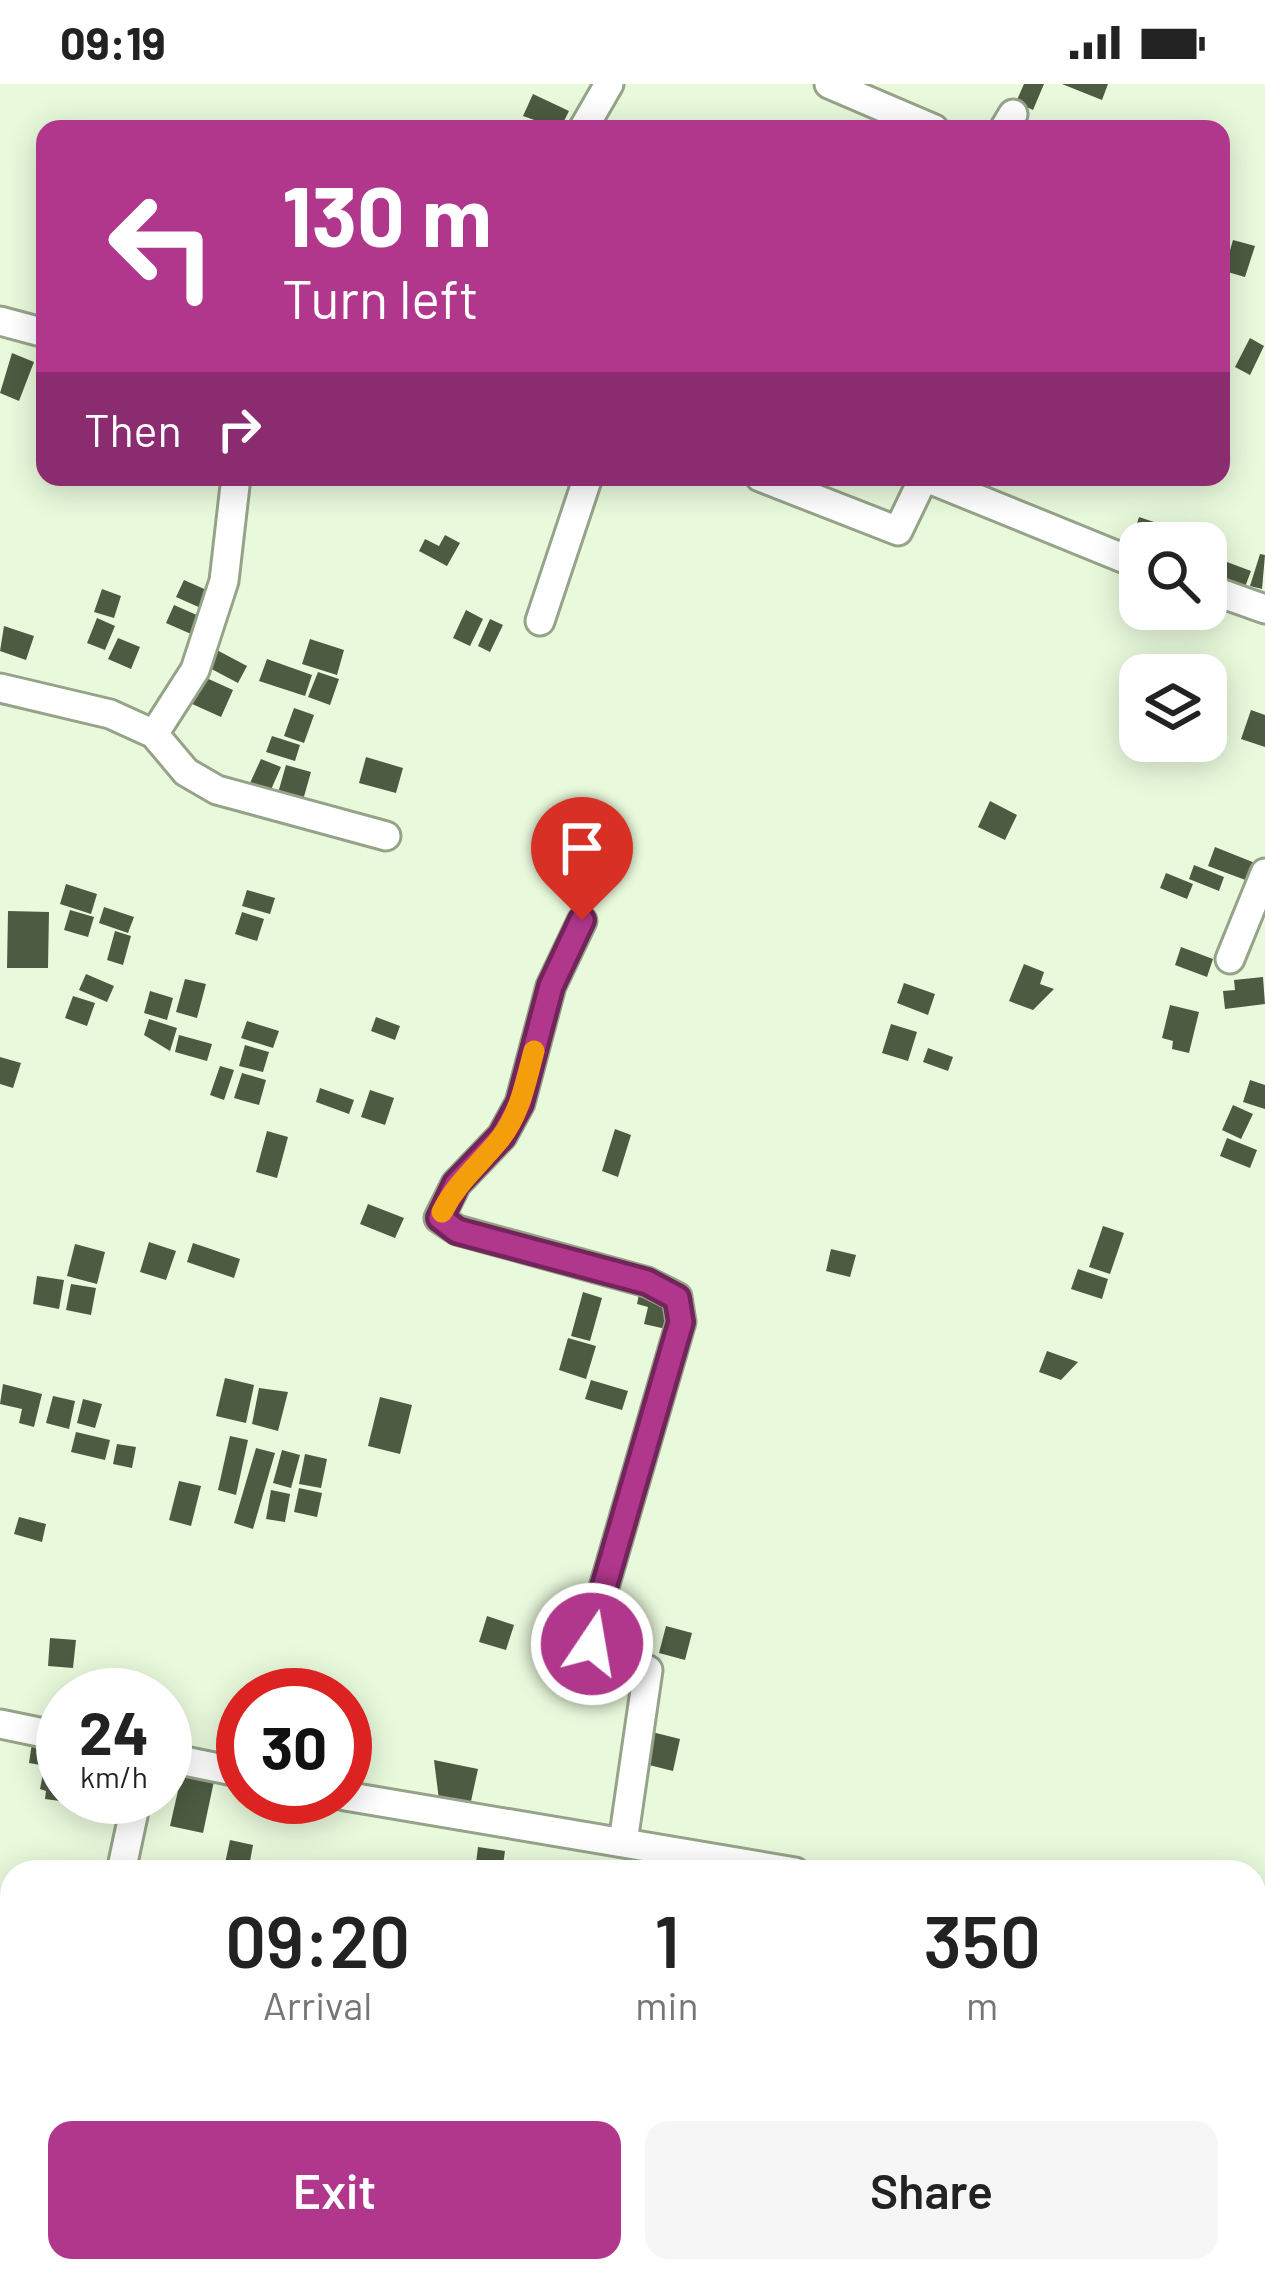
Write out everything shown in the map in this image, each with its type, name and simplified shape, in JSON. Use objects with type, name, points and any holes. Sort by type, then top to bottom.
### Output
[{"type":"street","points":[[588,120],[609,84]]},
{"type":"street","points":[[829,84],[913,120]]},
{"type":"street","points":[[0,320],[36,330]]},
{"type":"street","points":[[154,734],[194,670],[224,581],[235,486]]},
{"type":"street","points":[[540,621],[585,486]]},
{"type":"street","points":[[783,486],[898,531],[920,486]]},
{"type":"street","points":[[946,486],[1119,556]]},
{"type":"street","points":[[1227,595],[1265,609]]},
{"type":"street","points":[[0,688],[110,714],[154,734],[186,772],[217,790],[386,836]]},
{"type":"street","points":[[1230,959],[1265,873]]},
{"type":"street","points":[[582,920],[551,986],[520,1103],[502,1136],[456,1184],[440,1218],[457,1231],[647,1282],[677,1298],[681,1322],[600,1601],[592,1644],[648,1670],[623,1842]]},
{"type":"street","points":[[0,1724],[36,1731]]},
{"type":"street","points":[[372,1800],[726,1860]]},
{"type":"street","points":[[124,1860],[131,1824]]},
{"type":"building","points":[[1024,84],[1044,84],[1033,110],[1016,102]]},
{"type":"building","points":[[1062,84],[1108,84],[1102,100]]},
{"type":"building","points":[[533,94],[569,111],[564,120],[523,116]]},
{"type":"building","points":[[1233,240],[1255,246],[1245,277],[1230,273]]},
{"type":"building","points":[[1250,338],[1264,346],[1250,375],[1235,367]]},
{"type":"building","points":[[12,353],[34,362],[19,401],[0,393]]},
{"type":"building","points":[[445,535],[460,543],[447,566],[419,551],[425,539],[439,546]]},
{"type":"building","points":[[1260,554],[1265,555],[1262,589],[1250,586]]},
{"type":"building","points":[[1227,562],[1251,571],[1242,595],[1227,589]]},
{"type":"building","points":[[184,580],[211,592],[203,609],[176,597]]},
{"type":"building","points":[[102,589],[121,596],[114,618],[94,612]]},
{"type":"building","points":[[174,605],[199,616],[191,634],[166,623]]},
{"type":"building","points":[[466,610],[483,619],[470,646],[453,638]]},
{"type":"building","points":[[97,618],[115,626],[105,650],[87,643]]},
{"type":"building","points":[[490,619],[503,625],[490,652],[478,646]]},
{"type":"building","points":[[4,626],[34,636],[26,660],[0,651]]},
{"type":"building","points":[[118,638],[140,647],[131,669],[108,659]]},
{"type":"building","points":[[310,639],[344,650],[337,675],[302,664]]},
{"type":"building","points":[[213,648],[247,666],[238,683],[204,665]]},
{"type":"building","points":[[267,659],[312,675],[305,696],[259,681]]},
{"type":"building","points":[[318,672],[339,679],[330,705],[308,697]]},
{"type":"building","points":[[202,676],[233,690],[221,717],[190,703]]},
{"type":"building","points":[[294,708],[314,715],[304,743],[284,736]]},
{"type":"building","points":[[1251,710],[1265,715],[1265,747],[1241,739]]},
{"type":"building","points":[[272,736],[300,745],[295,761],[266,752]]},
{"type":"building","points":[[366,757],[403,768],[396,793],[359,783]]},
{"type":"building","points":[[261,759],[281,767],[270,792],[250,783]]},
{"type":"building","points":[[286,765],[311,772],[301,807],[276,800]]},
{"type":"building","points":[[990,801],[1017,815],[1005,840],[978,827]]},
{"type":"building","points":[[1215,847],[1255,863],[1248,881],[1208,866]]},
{"type":"building","points":[[1194,865],[1224,877],[1219,891],[1189,879]]},
{"type":"building","points":[[1166,873],[1193,884],[1187,899],[1160,888]]},
{"type":"building","points":[[66,884],[97,894],[91,914],[60,904]]},
{"type":"building","points":[[247,890],[275,898],[270,914],[242,906]]},
{"type":"building","points":[[104,907],[134,917],[128,933],[99,923]]},
{"type":"building","points":[[70,910],[94,917],[88,937],[64,930]]},
{"type":"building","points":[[8,911],[49,912],[48,968],[7,968]]},
{"type":"building","points":[[242,912],[264,919],[257,941],[235,934]]},
{"type":"building","points":[[115,931],[131,936],[123,965],[107,960]]},
{"type":"building","points":[[1181,947],[1213,959],[1207,977],[1175,965]]},
{"type":"building","points":[[1024,964],[1044,972],[1040,984],[1054,989],[1033,1010],[1009,1001]]},
{"type":"building","points":[[86,974],[114,986],[107,1002],[79,990]]},
{"type":"building","points":[[1263,977],[1265,1004],[1225,1009],[1223,991],[1235,990],[1234,980]]},
{"type":"building","points":[[185,979],[206,984],[197,1018],[176,1012]]},
{"type":"building","points":[[904,983],[935,994],[928,1015],[897,1003]]},
{"type":"building","points":[[150,991],[173,998],[167,1020],[144,1013]]},
{"type":"building","points":[[73,996],[95,1003],[87,1026],[65,1018]]},
{"type":"building","points":[[1170,1005],[1199,1012],[1189,1053],[1172,1049],[1173,1041],[1162,1038]]},
{"type":"building","points":[[376,1017],[400,1026],[395,1040],[371,1031]]},
{"type":"building","points":[[149,1019],[177,1028],[170,1051],[144,1035]]},
{"type":"building","points":[[247,1021],[279,1031],[273,1048],[241,1038]]},
{"type":"building","points":[[891,1024],[917,1032],[908,1061],[882,1053]]},
{"type":"building","points":[[179,1035],[212,1044],[207,1061],[175,1052]]},
{"type":"building","points":[[245,1045],[269,1052],[263,1072],[239,1066]]},
{"type":"building","points":[[928,1048],[953,1057],[948,1071],[923,1062]]},
{"type":"building","points":[[0,1057],[21,1063],[13,1088],[0,1084]]},
{"type":"building","points":[[220,1066],[234,1070],[224,1100],[210,1095]]},
{"type":"building","points":[[242,1073],[266,1080],[259,1105],[234,1098]]},
{"type":"building","points":[[1250,1080],[1265,1085],[1265,1109],[1243,1102]]},
{"type":"building","points":[[320,1088],[354,1100],[349,1114],[316,1102]]},
{"type":"building","points":[[370,1090],[394,1098],[385,1125],[361,1117]]},
{"type":"building","points":[[1233,1105],[1253,1114],[1241,1139],[1222,1130]]},
{"type":"building","points":[[615,1129],[631,1135],[618,1177],[602,1171]]},
{"type":"building","points":[[267,1131],[288,1137],[277,1178],[256,1172]]},
{"type":"building","points":[[1227,1138],[1257,1150],[1250,1168],[1220,1156]]},
{"type":"building","points":[[368,1204],[404,1218],[395,1238],[360,1224]]},
{"type":"building","points":[[1103,1226],[1124,1233],[1110,1274],[1089,1267]]},
{"type":"building","points":[[149,1242],[176,1251],[166,1280],[140,1272]]},
{"type":"building","points":[[193,1243],[240,1259],[234,1278],[187,1262]]},
{"type":"building","points":[[75,1244],[105,1252],[97,1284],[67,1276]]},
{"type":"building","points":[[831,1249],[856,1255],[850,1277],[826,1271]]},
{"type":"building","points":[[1078,1269],[1108,1279],[1102,1299],[1071,1289]]},
{"type":"building","points":[[37,1276],[64,1280],[59,1309],[33,1304]]},
{"type":"building","points":[[71,1284],[96,1288],[91,1315],[66,1310]]},
{"type":"building","points":[[583,1292],[602,1298],[590,1341],[571,1336]]},
{"type":"building","points":[[639,1294],[664,1299],[670,1310],[666,1329],[644,1324],[648,1307],[637,1304]]},
{"type":"building","points":[[568,1338],[596,1346],[586,1379],[559,1370]]},
{"type":"building","points":[[1047,1351],[1078,1362],[1061,1380],[1039,1372]]},
{"type":"building","points":[[225,1378],[254,1385],[246,1423],[216,1416]]},
{"type":"building","points":[[591,1380],[628,1391],[622,1410],[585,1399]]},
{"type":"building","points":[[3,1384],[42,1394],[34,1427],[19,1423],[22,1409],[0,1404]]},
{"type":"building","points":[[259,1388],[288,1392],[278,1431],[252,1424]]},
{"type":"building","points":[[53,1396],[75,1401],[69,1429],[46,1423]]},
{"type":"building","points":[[380,1397],[412,1405],[400,1454],[368,1446]]},
{"type":"building","points":[[83,1399],[102,1404],[95,1428],[77,1423]]},
{"type":"building","points":[[76,1432],[110,1440],[105,1460],[71,1452]]},
{"type":"building","points":[[230,1436],[248,1440],[236,1495],[218,1490]]},
{"type":"building","points":[[117,1444],[136,1447],[132,1468],[113,1464]]},
{"type":"building","points":[[256,1448],[275,1453],[253,1529],[234,1523]]},
{"type":"building","points":[[282,1450],[300,1455],[291,1488],[273,1483]]},
{"type":"building","points":[[305,1454],[327,1459],[321,1488],[299,1484]]},
{"type":"building","points":[[179,1481],[201,1486],[191,1526],[169,1520]]},
{"type":"building","points":[[299,1488],[322,1493],[317,1517],[294,1512]]},
{"type":"building","points":[[271,1490],[290,1494],[285,1522],[266,1519]]},
{"type":"building","points":[[19,1517],[46,1524],[42,1542],[14,1534]]},
{"type":"building","points":[[487,1616],[514,1625],[506,1650],[479,1642]]},
{"type":"building","points":[[666,1626],[692,1633],[685,1660],[659,1653]]},
{"type":"building","points":[[50,1638],[76,1640],[73,1668],[48,1666]]},
{"type":"building","points":[[652,1732],[680,1739],[673,1771],[645,1764]]},
{"type":"building","points":[[32,1743],[36,1744],[36,1764],[29,1763]]},
{"type":"building","points":[[434,1760],[478,1769],[470,1806],[439,1800]]},
{"type":"building","points":[[192,1776],[214,1781],[203,1833],[170,1826],[192,1824]]},
{"type":"building","points":[[230,1840],[253,1845],[250,1860],[226,1860]]},
{"type":"building","points":[[478,1847],[505,1851],[504,1860],[476,1860]]},
{"type":"slow traffic","points":[[442,1212],[456,1184],[502,1136],[520,1103],[534,1051]]},
{"type":"route","points":[[582,920],[551,986],[520,1103],[502,1136],[456,1184],[440,1218],[457,1231],[647,1282],[677,1298],[681,1322],[600,1601],[592,1644]]}]
